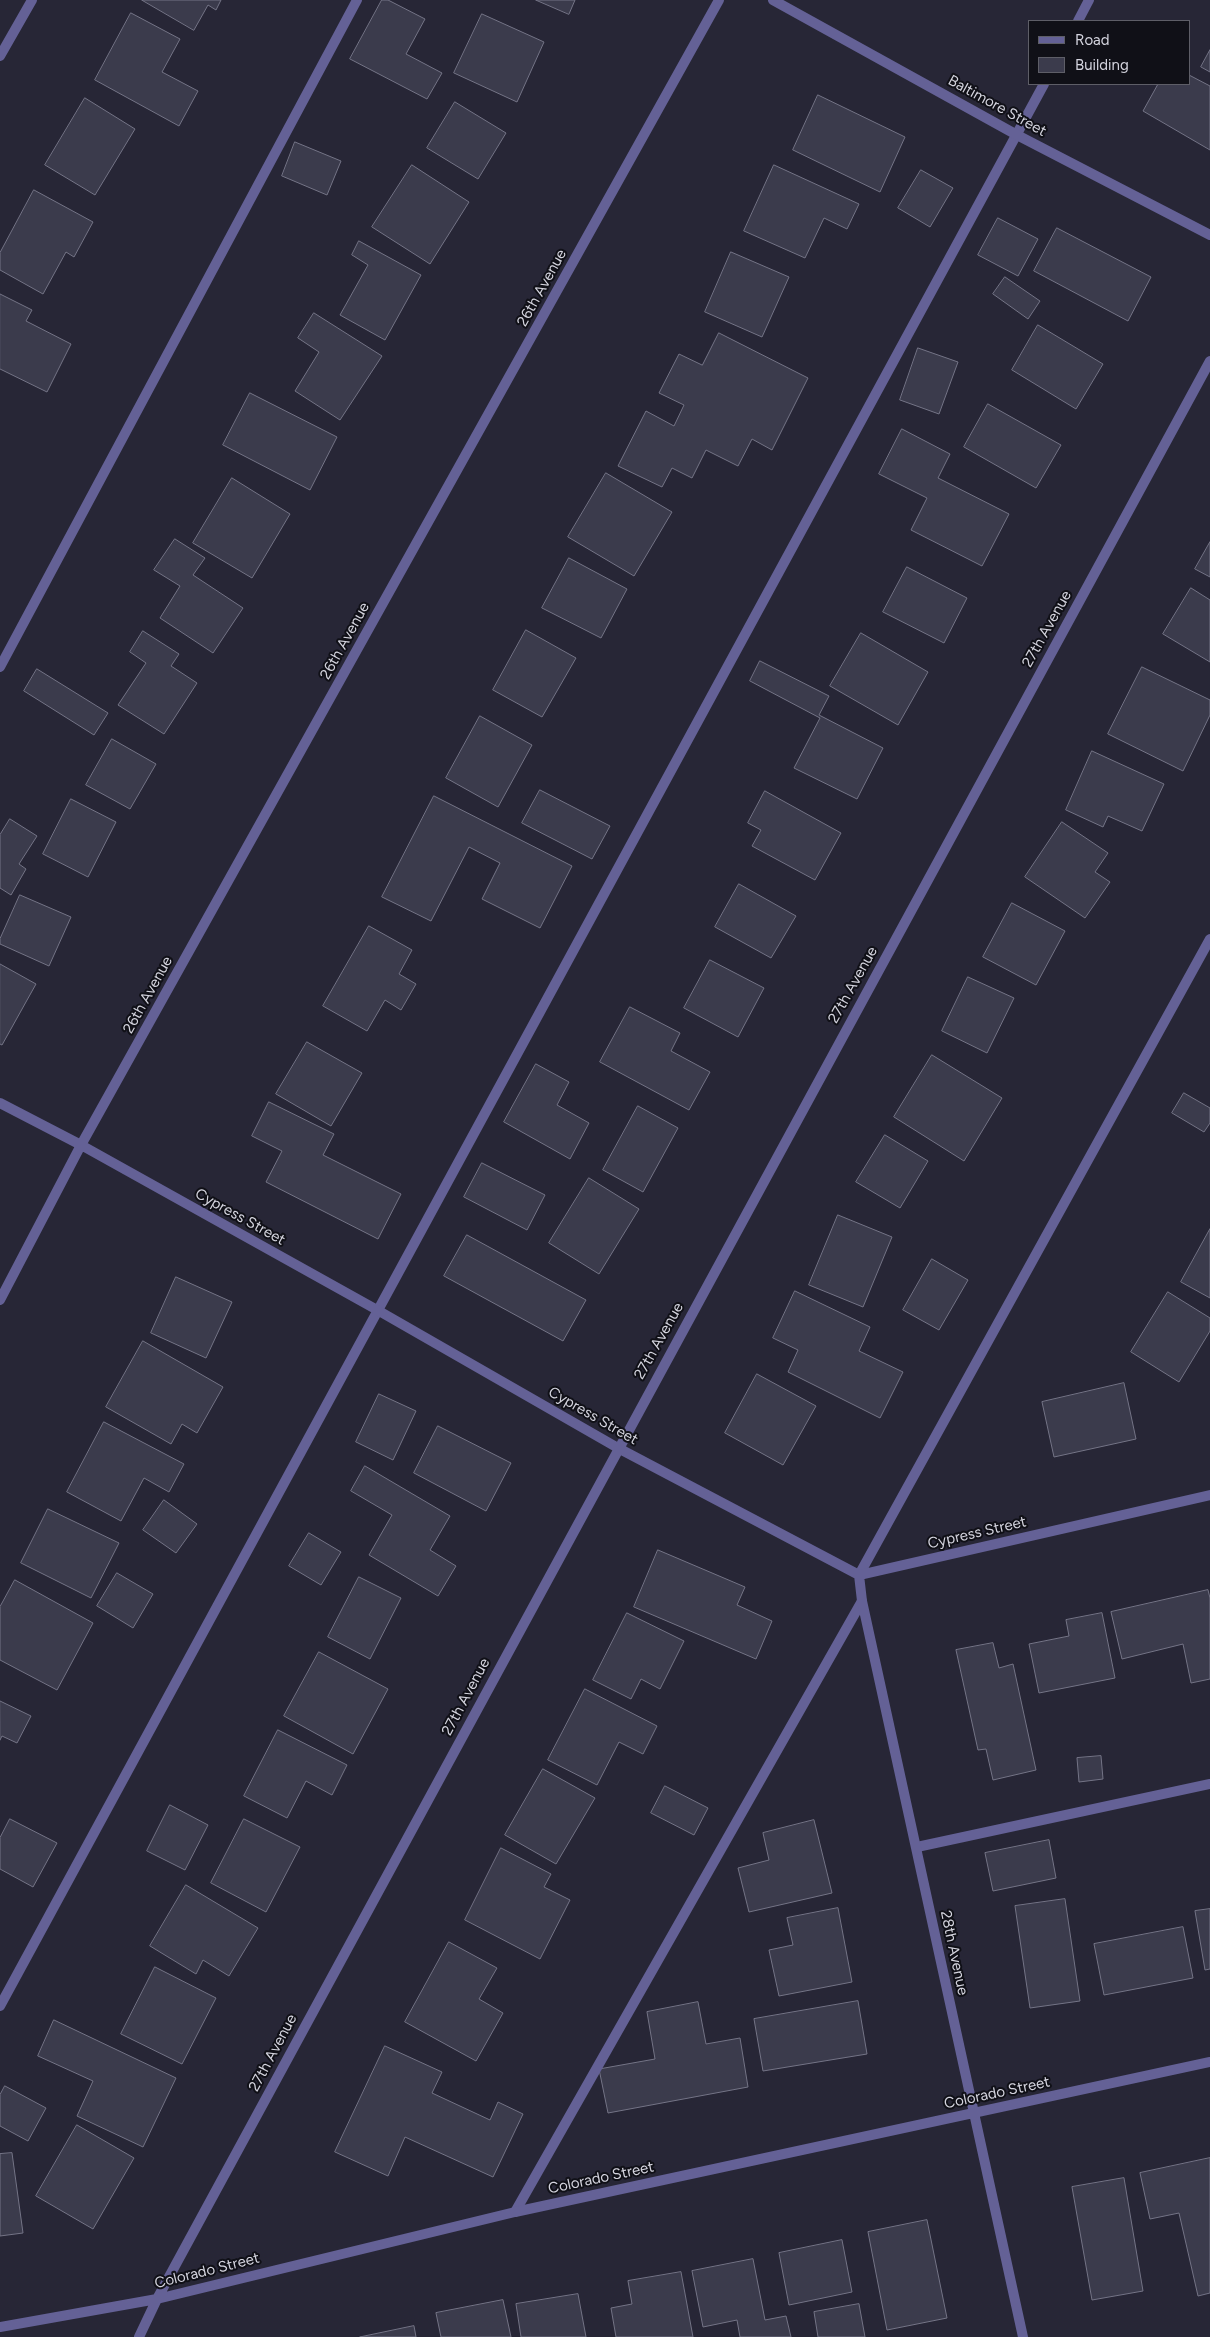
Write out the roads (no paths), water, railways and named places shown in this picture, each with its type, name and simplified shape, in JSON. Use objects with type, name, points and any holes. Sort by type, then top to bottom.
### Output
[{"type":"street","points":[[0,56],[32,0]]},
{"type":"street","points":[[0,667],[357,0]]},
{"type":"street","name":"26th Avenue","points":[[0,1300],[81,1146],[719,0]]},
{"type":"street","name":"Baltimore Street","points":[[773,0],[1016,135],[1210,235]]},
{"type":"street","points":[[1079,20],[1089,0]]},
{"type":"street","points":[[0,2006],[380,1311],[1043,85]]},
{"type":"street","name":"27th Avenue","points":[[139,2337],[157,2299],[618,1448],[1210,361]]},
{"type":"street","points":[[859,1575],[1210,939]]},
{"type":"street","name":"Cypress Street","points":[[0,1103],[380,1311],[618,1448],[859,1575],[1210,1495]]},
{"type":"street","name":"28th Avenue","points":[[859,1575],[862,1600],[917,1847],[972,2114],[1023,2337]]},
{"type":"street","points":[[516,2212],[862,1600]]},
{"type":"street","points":[[917,1847],[1210,1784]]},
{"type":"street","name":"Colorado Street","points":[[0,2327],[157,2299],[516,2212],[1210,2062]]}]
